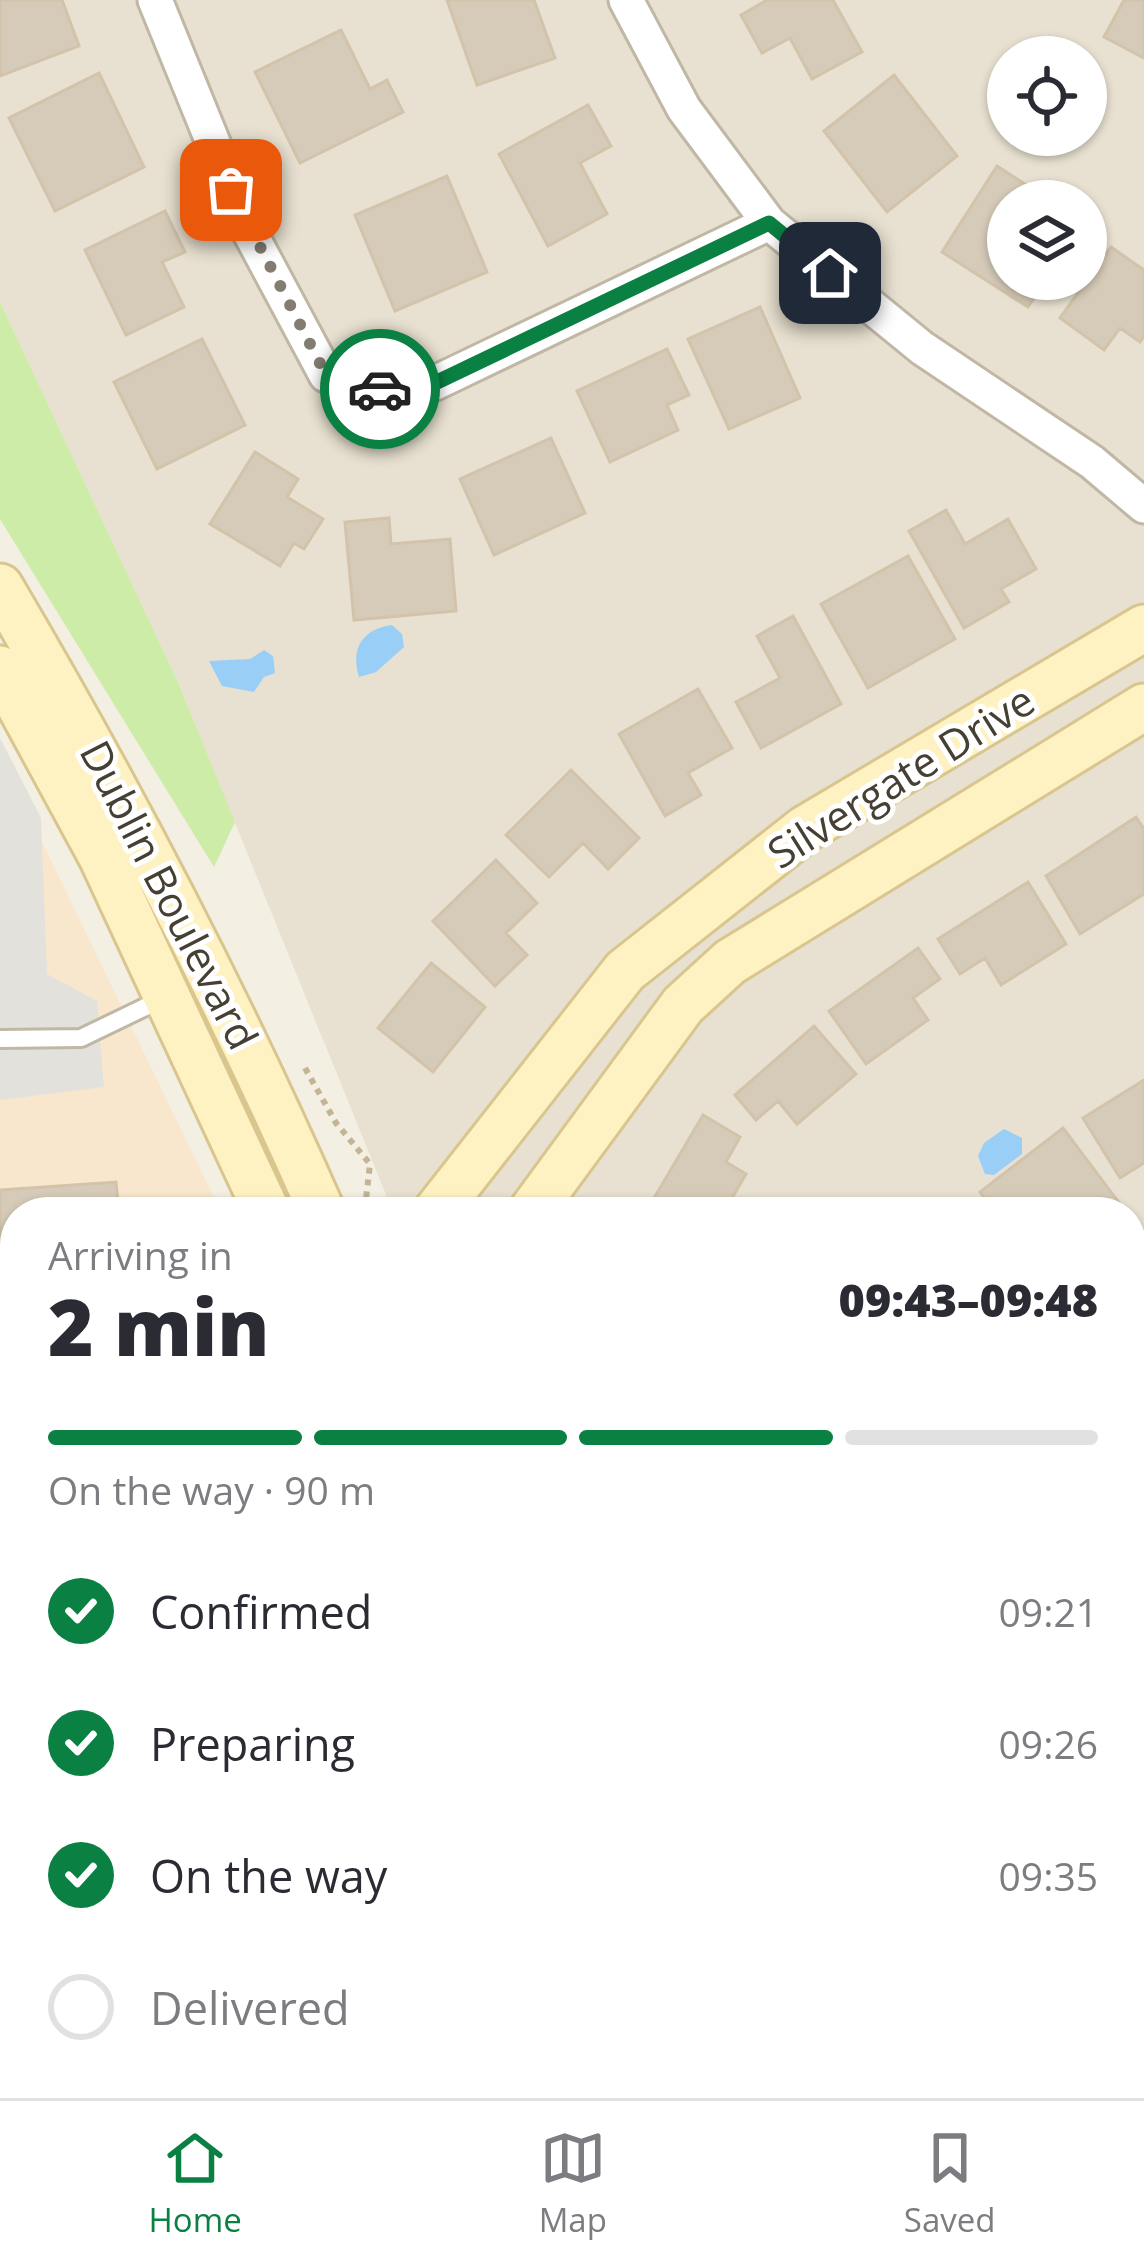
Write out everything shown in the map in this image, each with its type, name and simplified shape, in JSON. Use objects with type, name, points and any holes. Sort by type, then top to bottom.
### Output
[{"type":"street","points":[[155,0],[249,231],[326,375],[370,390],[435,383],[769,223]]},
{"type":"street","points":[[626,0],[684,109],[769,223],[922,348],[1092,463],[1144,506]]},
{"type":"street","name":"Dublin Boulevard","points":[[0,587],[125,801],[230,1006],[315,1197]]},
{"type":"street","name":"Silvergate Drive","points":[[448,1197],[626,971],[805,829],[1144,628]]},
{"type":"street","name":"Dublin Boulevard","points":[[0,669],[101,857],[260,1197]]},
{"type":"street","name":"Silvergate Drive","points":[[542,1197],[683,1005],[730,962],[1144,707]]},
{"type":"lane","points":[[0,1039],[81,1038],[166,997]]},
{"type":"shaded area","points":[[0,0],[1144,0],[1144,1197],[387,1197],[177,680],[0,302]]},
{"type":"shaded area","points":[[0,738],[41,818],[47,974],[97,1001],[104,1087],[0,1100]]},
{"type":"shaded area","points":[[0,755],[214,1197],[0,1197]]},
{"type":"green space","points":[[0,302],[177,680],[235,822],[214,867],[0,519]]},
{"type":"water","points":[[392,625],[402,634],[404,647],[376,672],[359,677],[356,657],[361,642],[373,631]]},
{"type":"water","points":[[264,650],[273,656],[275,673],[264,677],[254,692],[222,686],[209,661],[250,659]]},
{"type":"water","points":[[1004,1129],[1022,1138],[1022,1154],[994,1175],[985,1174],[978,1156],[984,1143]]},
{"type":"building","points":[[0,0],[62,0],[79,46],[0,76]]},
{"type":"building","points":[[447,0],[534,0],[555,58],[477,85]]},
{"type":"building","points":[[767,0],[833,0],[862,52],[812,79],[790,38],[762,53],[741,15]]},
{"type":"building","points":[[1124,0],[1144,0],[1144,58],[1105,36]]},
{"type":"building","points":[[341,30],[370,89],[387,80],[403,112],[300,163],[255,72]]},
{"type":"building","points":[[99,73],[144,167],[55,211],[9,118]]},
{"type":"building","points":[[894,75],[957,156],[887,212],[824,131]]},
{"type":"building","points":[[588,105],[611,146],[580,163],[607,214],[548,246],[499,154]]},
{"type":"building","points":[[997,166],[1019,180],[988,180]]},
{"type":"building","points":[[447,176],[487,272],[395,311],[355,215]]},
{"type":"building","points":[[987,182],[987,281],[942,252]]},
{"type":"building","points":[[165,211],[185,252],[162,262],[184,307],[126,335],[85,250]]},
{"type":"building","points":[[1111,247],[1144,270],[1144,336],[1140,342],[1120,328],[1104,350],[1060,318],[1073,300],[1107,300]]},
{"type":"building","points":[[760,307],[800,398],[729,429],[688,339]]},
{"type":"building","points":[[202,339],[245,425],[157,469],[114,382]]},
{"type":"building","points":[[667,349],[689,395],[667,405],[678,430],[610,462],[577,391]]},
{"type":"building","points":[[551,438],[585,513],[494,555],[460,479]]},
{"type":"building","points":[[255,452],[298,479],[287,497],[323,519],[304,549],[294,543],[280,566],[210,524]]},
{"type":"building","points":[[946,510],[965,544],[1008,519],[1036,569],[1001,589],[1009,602],[964,628],[909,531]]},
{"type":"building","points":[[389,518],[391,544],[450,539],[456,611],[354,620],[345,522]]},
{"type":"building","points":[[908,556],[955,639],[868,688],[821,604]]},
{"type":"building","points":[[793,616],[841,704],[761,748],[736,702],[780,678],[757,636]]},
{"type":"building","points":[[698,689],[732,748],[688,773],[701,795],[665,816],[619,734]]},
{"type":"building","points":[[571,770],[639,838],[608,869],[583,843],[549,877],[506,835]]},
{"type":"building","points":[[1136,817],[1144,829],[1144,894],[1080,934],[1046,876]]},
{"type":"building","points":[[496,860],[537,903],[506,933],[527,955],[495,986],[433,921]]},
{"type":"building","points":[[1028,882],[1066,944],[1001,985],[985,958],[960,974],[938,939]]},
{"type":"building","points":[[918,948],[940,979],[913,998],[928,1020],[866,1064],[829,1011]]},
{"type":"building","points":[[431,963],[485,1007],[433,1072],[378,1028]]},
{"type":"building","points":[[814,1026],[856,1074],[797,1124],[778,1101],[756,1120],[735,1095]]},
{"type":"building","points":[[1144,1080],[1144,1163],[1120,1178],[1083,1118]]},
{"type":"building","points":[[703,1115],[740,1137],[726,1162],[746,1174],[733,1197],[655,1197]]},
{"type":"building","points":[[1063,1128],[1115,1197],[984,1197],[980,1192]]},
{"type":"building","points":[[116,1182],[118,1197],[0,1197],[0,1190]]},
{"type":"way so far","points":[[231,190],[326,375],[380,389]]},
{"type":"route","points":[[380,389],[435,383],[769,223],[830,273]]}]
